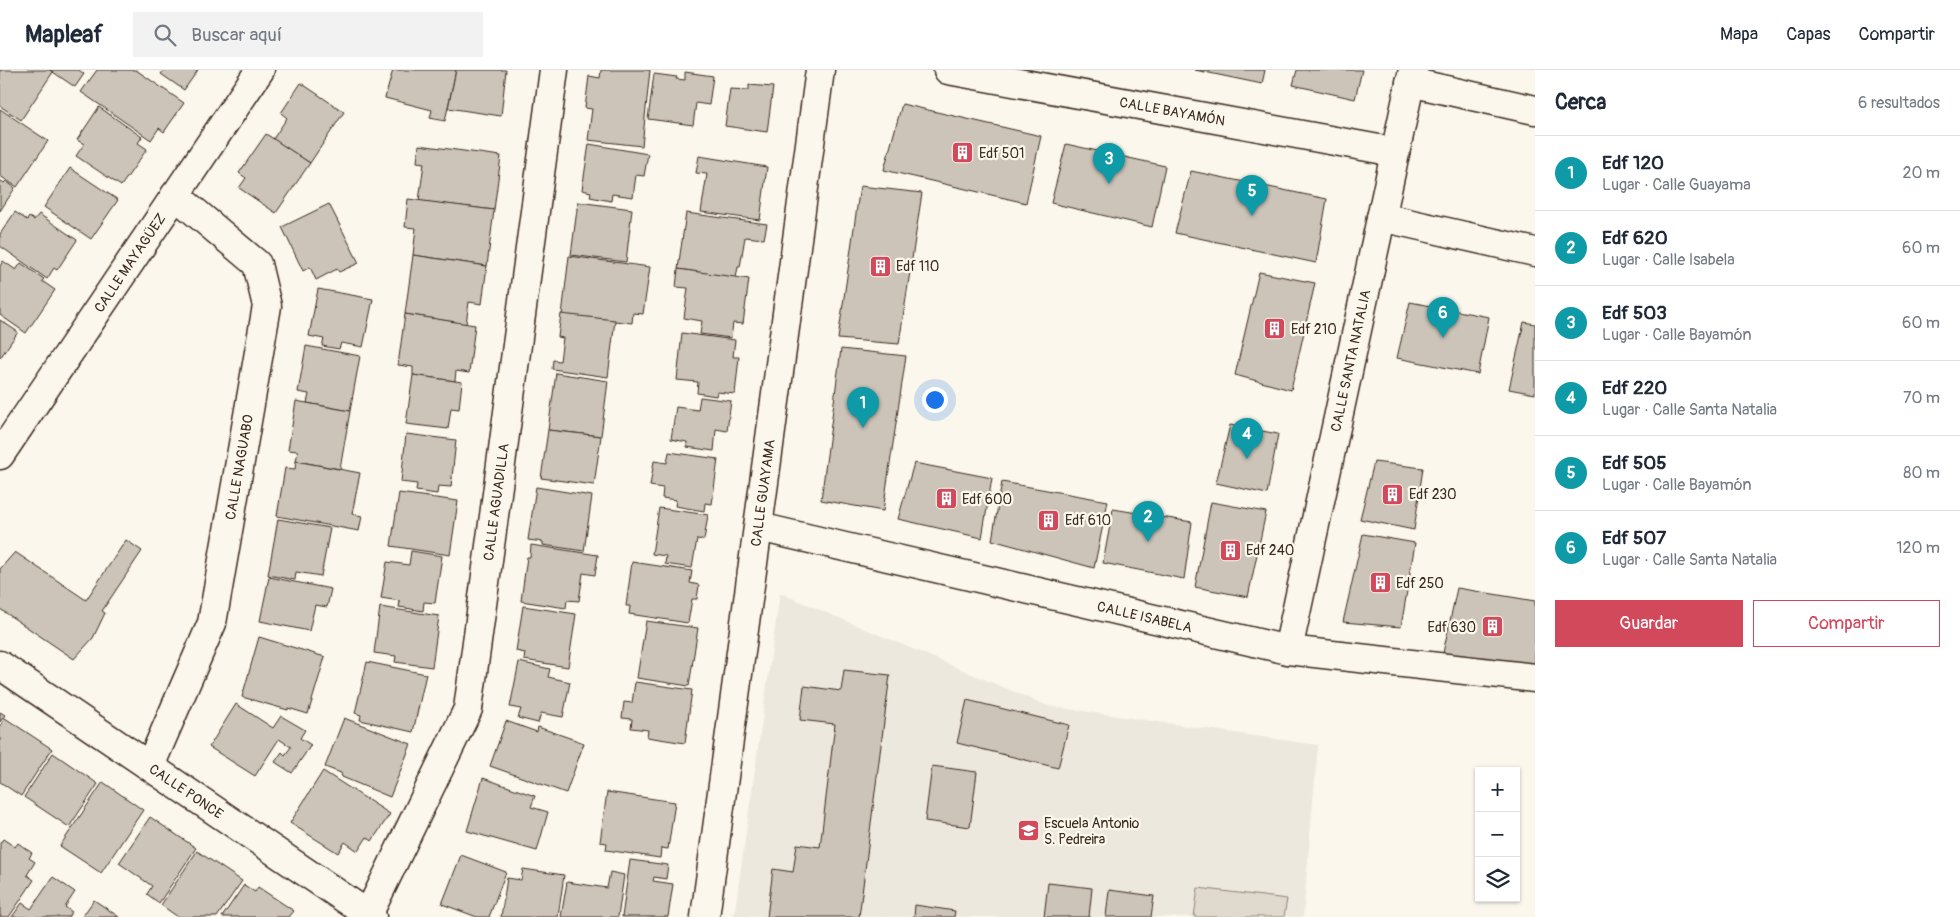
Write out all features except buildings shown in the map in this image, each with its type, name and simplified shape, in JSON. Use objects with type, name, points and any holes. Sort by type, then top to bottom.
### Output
[{"type":"street","name":"CALLE MAYAGÜEZ","points":[[0,455],[260,70]]},
{"type":"street","name":"CALLE AGUADILLA","points":[[370,916],[468,709],[554,70]]},
{"type":"street","name":"CALLE GUAYAMA","points":[[705,917],[820,70]]},
{"type":"street","name":"CALLE BAYAMÓN","points":[[948,70],[1395,152]]},
{"type":"street","name":"CALLE SANTA NATALIA","points":[[1288,650],[1411,76]]},
{"type":"street","points":[[1411,76],[1535,110]]},
{"type":"street","name":"CALLE NAGUABO","points":[[150,766],[212,623],[267,306],[257,264],[175,194]]},
{"type":"street","points":[[1381,217],[1535,252]]},
{"type":"street","name":"CALLE ISABELA","points":[[759,527],[1288,650],[1535,678]]},
{"type":"street","name":"CALLE PONCE","points":[[0,665],[370,916]]},
{"type":"shaded area","name":"Escuela Antonio S. Pedreira","points":[[780,593],[1048,706],[1318,745],[1303,917],[734,917]]},
{"type":"shaded area","points":[[1198,888],[1287,899],[1284,917],[1194,917]]},
{"type":"place","name":"Edf 501","points":[[963,153]]},
{"type":"place","name":"Edf 503","points":[[1109,184]]},
{"type":"place","name":"Edf 505","points":[[1252,216]]},
{"type":"place","name":"Edf 110","points":[[880,266]]},
{"type":"place","name":"Edf 210","points":[[1275,329]]},
{"type":"place","name":"Edf 507","points":[[1443,338]]},
{"type":"place","name":"Edf 120","points":[[863,428]]},
{"type":"place","name":"Edf 220","points":[[1247,459]]},
{"type":"place","name":"Edf 230","points":[[1393,494]]},
{"type":"place","name":"Edf 600","points":[[946,499]]},
{"type":"place","name":"Edf 610","points":[[1049,520]]},
{"type":"place","name":"Edf 620","points":[[1148,542]]},
{"type":"place","name":"Edf 240","points":[[1230,550]]},
{"type":"place","name":"Edf 250","points":[[1380,583]]},
{"type":"place","name":"Edf 630","points":[[1492,627]]},
{"type":"place","name":"Escuela Antonio S. Pedreira","points":[[1028,831]]}]
